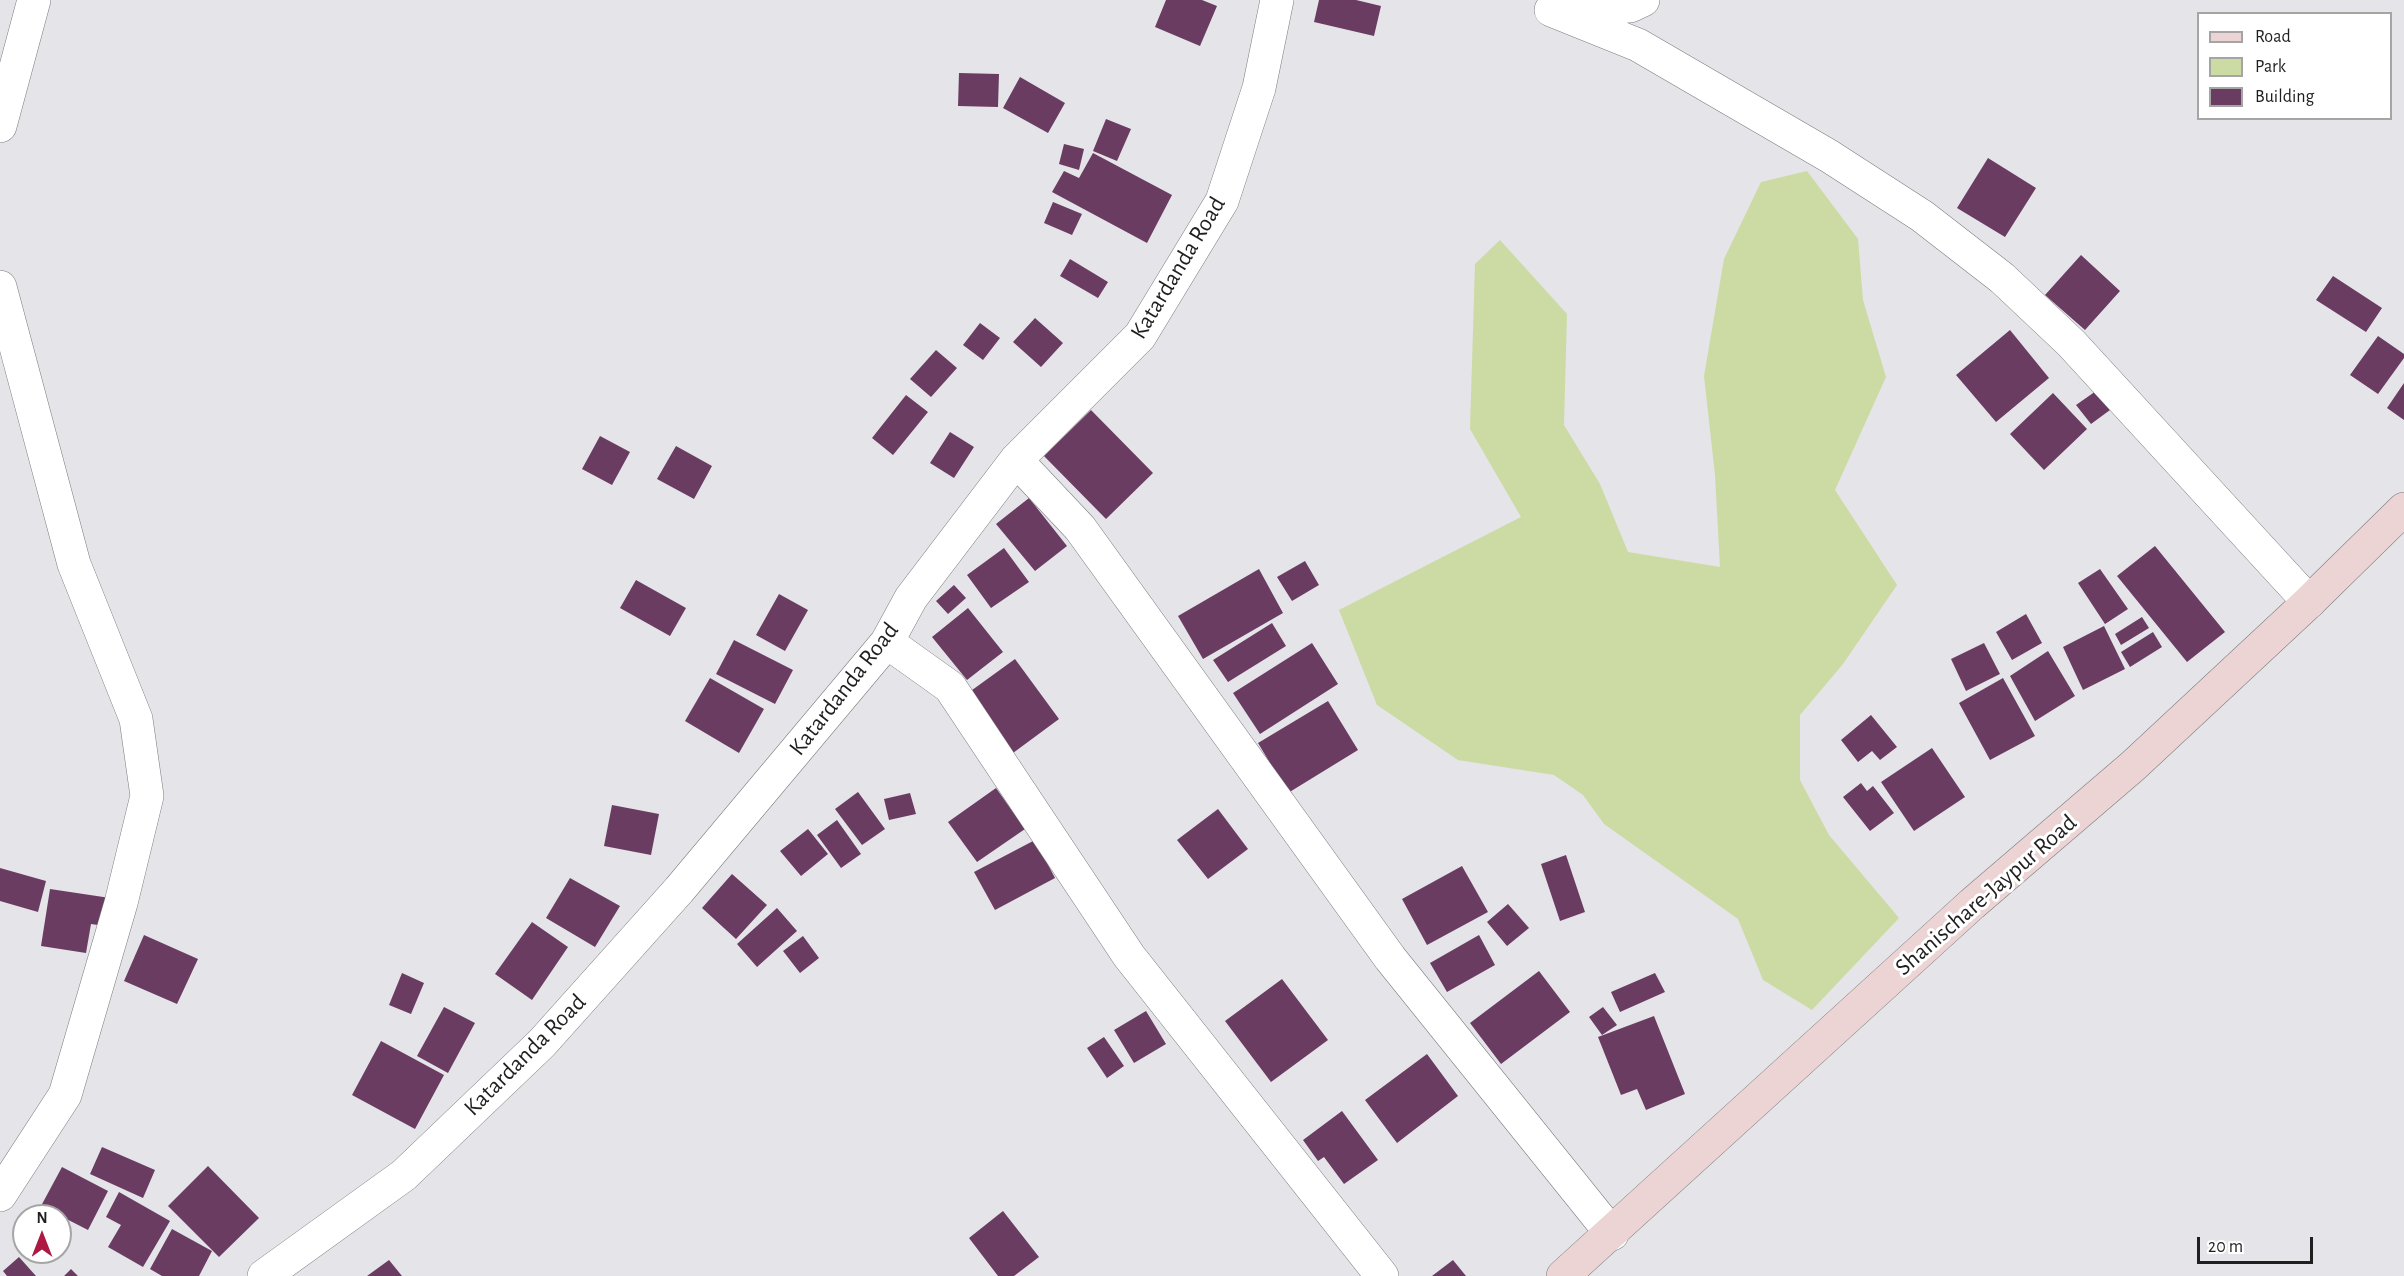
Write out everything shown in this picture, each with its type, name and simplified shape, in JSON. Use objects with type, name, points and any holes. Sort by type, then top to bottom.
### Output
[{"type":"street","points":[[0,126],[34,0]]},
{"type":"street","name":"Katardanda Road","points":[[264,1276],[404,1175],[542,1042],[721,840],[887,642],[911,598],[1016,460],[1140,336],[1222,201],[1259,88],[1277,0]]},
{"type":"street","points":[[1642,0],[1630,6],[1551,10],[1638,45],[1829,156],[1922,216],[2002,278],[2071,343],[2309,602]]},
{"type":"street","points":[[0,287],[74,564],[136,719],[147,796],[121,903],[65,1095],[0,1195]]},
{"type":"street","points":[[1016,460],[1080,528],[1390,958],[1612,1234]]},
{"type":"street","name":"Shanischare-Jaypur Road","points":[[1563,1276],[1612,1234],[1760,1095],[1972,904],[2133,766],[2309,602],[2404,509]]},
{"type":"street","points":[[887,642],[950,687],[1129,956],[1382,1276]]},
{"type":"green space","points":[[1807,171],[1858,239],[1863,300],[1886,377],[1835,490],[1897,585],[1843,664],[1800,715],[1800,780],[1829,835],[1899,918],[1812,1010],[1763,980],[1738,919],[1604,824],[1583,795],[1554,775],[1458,760],[1377,705],[1339,610],[1521,517],[1470,429],[1475,264],[1500,240],[1567,314],[1564,425],[1600,484],[1628,552],[1720,567],[1715,475],[1704,376],[1724,259],[1761,182]]},
{"type":"building","points":[[1166,0],[1202,0],[1217,6],[1200,46],[1155,27]]},
{"type":"building","points":[[1319,0],[1356,0],[1381,6],[1374,36],[1314,22]]},
{"type":"building","points":[[959,73],[999,74],[998,107],[958,106]]},
{"type":"building","points":[[1020,77],[1065,103],[1048,133],[1003,108]]},
{"type":"building","points":[[1106,119],[1131,129],[1117,161],[1093,151]]},
{"type":"building","points":[[1064,144],[1084,149],[1079,170],[1059,164]]},
{"type":"building","points":[[1093,153],[1172,195],[1147,243],[1052,192],[1064,171],[1079,178]]},
{"type":"building","points":[[1988,158],[2036,188],[2005,237],[1957,208]]},
{"type":"building","points":[[1053,202],[1082,214],[1072,235],[1044,223]]},
{"type":"building","points":[[2081,255],[2120,291],[2085,330],[2045,295]]},
{"type":"building","points":[[1070,259],[1108,282],[1098,298],[1060,276]]},
{"type":"building","points":[[2333,276],[2382,308],[2366,332],[2316,300]]},
{"type":"building","points":[[1035,318],[1063,343],[1041,367],[1013,342]]},
{"type":"building","points":[[980,323],[1000,338],[983,360],[963,345]]},
{"type":"building","points":[[2010,330],[2049,378],[1996,422],[1956,375]]},
{"type":"building","points":[[2378,336],[2404,354],[2404,358],[2378,394],[2350,375]]},
{"type":"building","points":[[936,350],[957,368],[931,397],[910,379]]},
{"type":"building","points":[[2404,383],[2404,420],[2387,408]]},
{"type":"building","points":[[2096,391],[2110,410],[2091,424],[2076,405]]},
{"type":"building","points":[[2053,393],[2087,429],[2044,470],[2010,434]]},
{"type":"building","points":[[906,395],[928,412],[893,455],[872,438]]},
{"type":"building","points":[[1091,410],[1153,473],[1106,519],[1044,456]]},
{"type":"building","points":[[950,432],[974,447],[954,478],[930,463]]},
{"type":"building","points":[[600,436],[630,452],[612,485],[582,469]]},
{"type":"building","points":[[676,446],[712,466],[694,499],[657,479]]},
{"type":"building","points":[[1029,498],[1067,546],[1035,571],[996,524]]},
{"type":"building","points":[[2155,546],[2225,632],[2187,662],[2117,576]]},
{"type":"building","points":[[1004,548],[1029,582],[991,608],[967,575]]},
{"type":"building","points":[[1305,561],[1319,585],[1292,601],[1277,577]]},
{"type":"building","points":[[1259,569],[1283,613],[1203,659],[1178,616]]},
{"type":"building","points":[[2100,569],[2128,609],[2105,624],[2078,583]]},
{"type":"building","points":[[636,580],[686,608],[670,636],[620,608]]},
{"type":"building","points":[[954,585],[966,598],[948,614],[936,601]]},
{"type":"building","points":[[779,594],[808,610],[785,651],[756,635]]},
{"type":"building","points":[[968,608],[1003,652],[967,680],[932,637]]},
{"type":"building","points":[[2026,614],[2042,643],[2012,660],[1996,632]]},
{"type":"building","points":[[2142,617],[2149,628],[2121,645],[2115,634]]},
{"type":"building","points":[[1272,623],[1286,646],[1228,682],[1213,660]]},
{"type":"building","points":[[2104,626],[2125,669],[2083,690],[2063,647]]},
{"type":"building","points":[[2153,632],[2162,647],[2130,667],[2121,652]]},
{"type":"building","points":[[734,640],[793,670],[775,704],[716,674]]},
{"type":"building","points":[[1312,643],[1338,684],[1260,734],[1233,693]]},
{"type":"building","points":[[1984,643],[2000,674],[1966,691],[1951,659]]},
{"type":"building","points":[[2048,651],[2075,696],[2035,721],[2010,676]]},
{"type":"building","points":[[1015,659],[1059,719],[1013,753],[968,693]]},
{"type":"building","points":[[710,678],[764,709],[739,753],[685,721]]},
{"type":"building","points":[[2003,678],[2035,736],[1990,760],[1959,703]]},
{"type":"building","points":[[1328,701],[1358,750],[1288,793],[1258,743]]},
{"type":"building","points":[[1871,715],[1897,747],[1880,760],[1872,751],[1858,762],[1841,740]]},
{"type":"building","points":[[1932,748],[1965,797],[1914,831],[1881,782]]},
{"type":"building","points":[[1861,783],[1867,791],[1873,786],[1894,813],[1870,831],[1843,797]]},
{"type":"building","points":[[996,788],[1025,829],[977,862],[948,822]]},
{"type":"building","points":[[858,792],[885,829],[862,845],[835,809]]},
{"type":"building","points":[[910,793],[916,814],[889,820],[884,799]]},
{"type":"building","points":[[612,805],[659,814],[651,855],[604,846]]},
{"type":"building","points":[[1218,809],[1248,849],[1208,879],[1177,840]]},
{"type":"building","points":[[837,820],[861,854],[841,868],[817,835]]},
{"type":"building","points":[[808,829],[828,854],[801,876],[780,851]]},
{"type":"building","points":[[1035,840],[1055,878],[995,910],[974,872]]},
{"type":"building","points":[[1566,855],[1585,912],[1560,921],[1541,864]]},
{"type":"building","points":[[1462,866],[1488,912],[1427,945],[1402,899]]},
{"type":"building","points":[[0,868],[46,881],[38,912],[0,901]]},
{"type":"building","points":[[732,874],[767,905],[736,939],[702,908]]},
{"type":"building","points":[[570,878],[620,906],[595,947],[546,918]]},
{"type":"building","points":[[50,889],[110,898],[105,926],[91,924],[86,953],[41,946]]},
{"type":"building","points":[[1508,904],[1529,928],[1507,946],[1487,922]]},
{"type":"building","points":[[777,908],[797,931],[757,967],[737,944]]},
{"type":"building","points":[[532,922],[568,947],[532,1000],[495,974]]},
{"type":"building","points":[[144,935],[198,959],[177,1004],[124,981]]},
{"type":"building","points":[[1479,935],[1495,965],[1447,992],[1430,963]]},
{"type":"building","points":[[803,936],[819,958],[800,973],[783,951]]},
{"type":"building","points":[[1539,971],[1570,1012],[1501,1064],[1470,1023]]},
{"type":"building","points":[[402,973],[424,983],[411,1014],[389,1005]]},
{"type":"building","points":[[1655,973],[1665,992],[1620,1012],[1611,992]]},
{"type":"building","points":[[1282,979],[1328,1040],[1271,1082],[1225,1021]]},
{"type":"building","points":[[444,1007],[475,1023],[448,1073],[417,1056]]},
{"type":"building","points":[[1603,1007],[1617,1025],[1602,1035],[1589,1017]]},
{"type":"building","points":[[1146,1011],[1166,1044],[1134,1063],[1114,1030]]},
{"type":"building","points":[[1654,1016],[1685,1094],[1646,1110],[1637,1089],[1621,1095],[1598,1037]]},
{"type":"building","points":[[1104,1037],[1124,1066],[1107,1078],[1087,1048]]},
{"type":"building","points":[[381,1041],[444,1075],[415,1129],[352,1095]]},
{"type":"building","points":[[1427,1054],[1458,1096],[1397,1143],[1365,1100]]},
{"type":"building","points":[[1342,1111],[1378,1160],[1344,1184],[1324,1157],[1318,1161],[1303,1140]]},
{"type":"building","points":[[102,1147],[155,1170],[143,1198],[90,1174]]},
{"type":"building","points":[[208,1166],[259,1218],[219,1257],[168,1206]]},
{"type":"building","points":[[62,1167],[108,1191],[88,1230],[72,1222],[72,1204],[42,1204]]},
{"type":"building","points":[[119,1192],[170,1221],[143,1267],[108,1247],[121,1225],[106,1217]]},
{"type":"building","points":[[1003,1211],[1039,1257],[1014,1276],[998,1276],[969,1238]]},
{"type":"building","points":[[172,1229],[212,1251],[199,1276],[162,1276],[150,1269]]},
{"type":"building","points":[[389,1260],[402,1276],[367,1276]]},
{"type":"building","points":[[1453,1260],[1466,1276],[1432,1276]]},
{"type":"building","points":[[12,1263],[25,1264],[36,1276],[7,1276],[3,1271]]},
{"type":"building","points":[[71,1269],[78,1276],[64,1276]]}]
